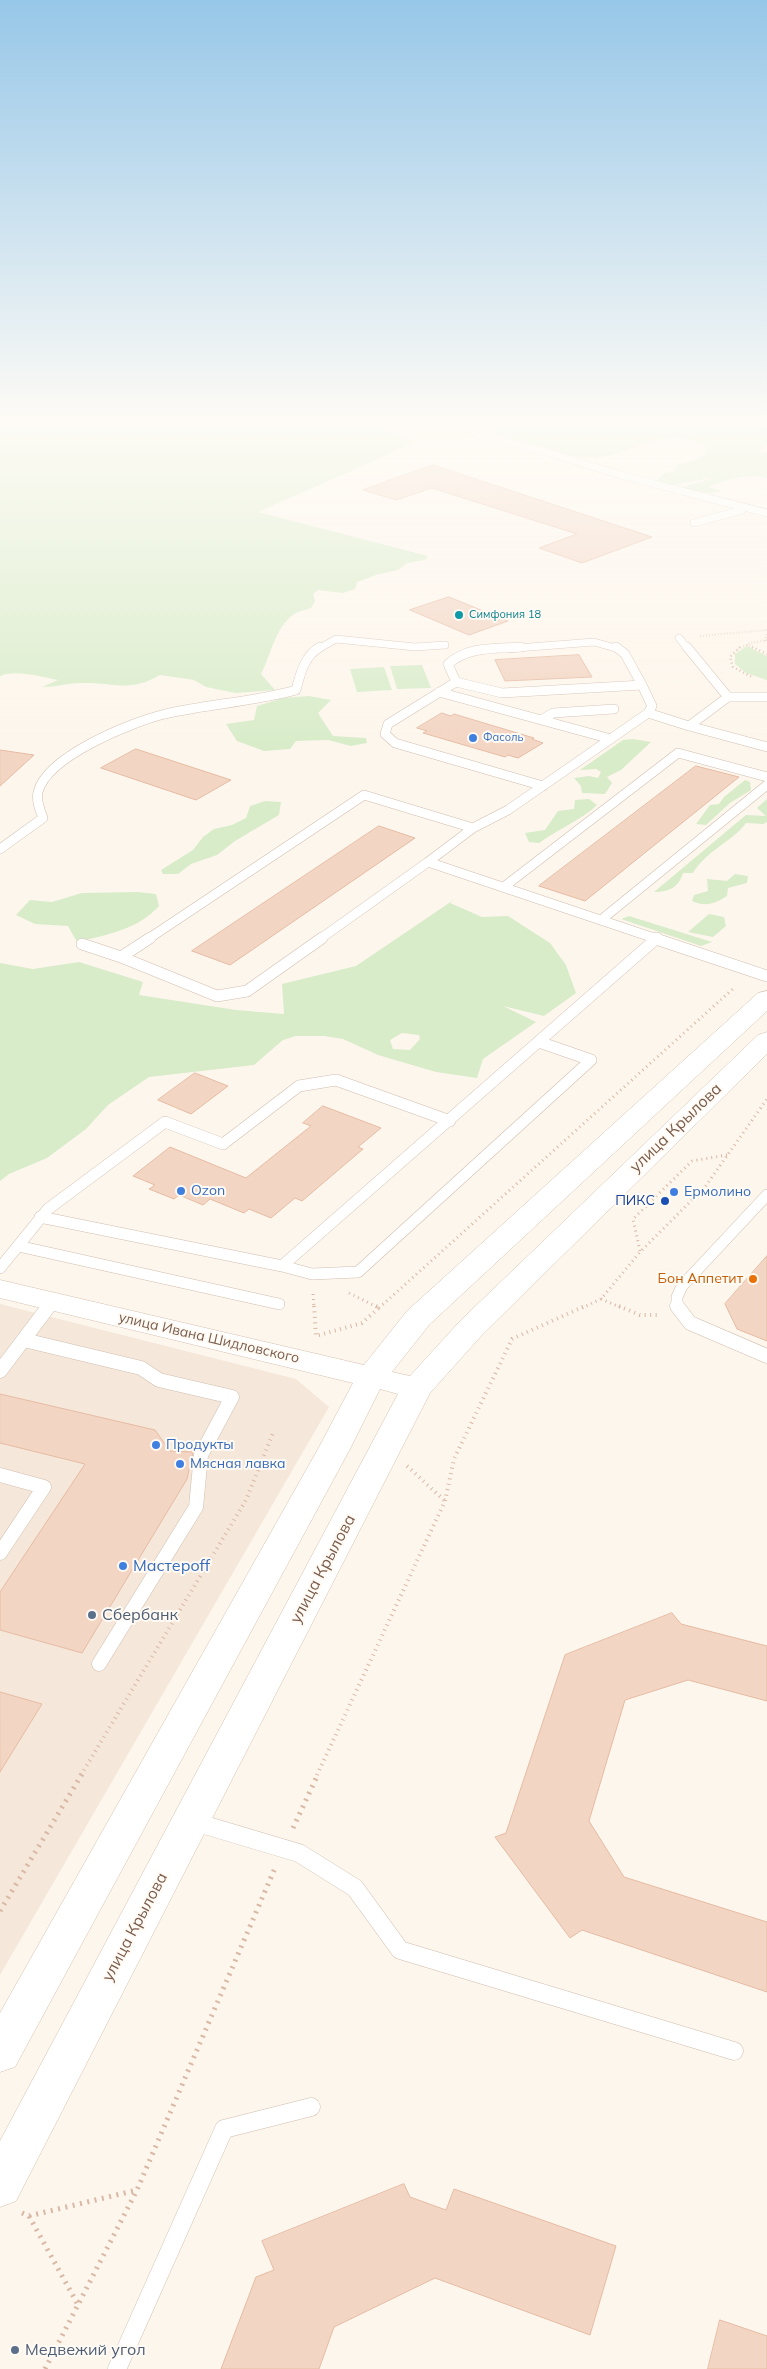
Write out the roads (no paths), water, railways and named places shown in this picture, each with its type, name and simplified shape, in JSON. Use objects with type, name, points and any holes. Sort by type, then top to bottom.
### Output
[{"type":"main road","points":[[0,2052],[334,1449],[371,1377],[418,1318],[767,998]]},
{"type":"main road","name":"улица Крылова","points":[[0,2186],[417,1388],[471,1328],[767,1040]]},
{"type":"main road","name":"улица Ивана Шидловского","points":[[0,1289],[417,1388]]},
{"type":"lane","points":[[679,638],[728,698]]},
{"type":"lane","points":[[0,849],[43,818],[38,806],[38,792],[48,776],[63,761],[130,726],[163,714],[272,697],[296,690],[301,671],[313,651],[336,639],[415,646],[446,646]]},
{"type":"lane","points":[[82,944],[121,957],[217,996],[247,991],[473,828],[508,810],[648,713],[652,706],[643,685],[621,650],[594,642],[471,651],[458,655],[448,664],[456,682]]},
{"type":"lane","points":[[543,786],[395,743],[385,734],[388,724],[456,682],[502,694],[643,685]]},
{"type":"lane","points":[[439,692],[610,739]]},
{"type":"lane","points":[[689,726],[728,698],[767,697]]},
{"type":"lane","points":[[541,720],[553,713],[614,709]]},
{"type":"lane","points":[[648,713],[767,747]]},
{"type":"lane","points":[[505,886],[678,753],[767,777]]},
{"type":"lane","points":[[602,920],[767,785]]},
{"type":"lane","points":[[121,957],[364,795],[473,828]]},
{"type":"lane","points":[[428,862],[505,886],[767,976]]},
{"type":"lane","points":[[282,1266],[657,938]]},
{"type":"lane","points":[[40,1217],[282,1266],[312,1274],[358,1272],[590,1060],[540,1042]]},
{"type":"lane","points":[[0,1268],[40,1217],[165,1122],[223,1144],[299,1086],[336,1080],[450,1121]]},
{"type":"lane","points":[[767,1195],[676,1296],[676,1305],[681,1315],[690,1323],[767,1356]]},
{"type":"lane","points":[[18,1246],[279,1304]]},
{"type":"lane","points":[[0,1371],[52,1302]]},
{"type":"lane","points":[[24,1340],[141,1368],[159,1380],[232,1396],[201,1455],[196,1507],[100,1664]]},
{"type":"lane","points":[[0,1475],[44,1488],[0,1553]]},
{"type":"lane","points":[[191,1821],[299,1853],[355,1888],[400,1950],[734,2051]]},
{"type":"lane","points":[[117,2369],[224,2129],[311,2108]]},
{"type":"place","name":"Симфония 18","points":[[459,615]]},
{"type":"place","name":"Фасоль","points":[[473,738]]},
{"type":"place","name":"Ozon","points":[[181,1191]]},
{"type":"place","name":"Ермолино","points":[[674,1192]]},
{"type":"place","name":"ПИКС","points":[[665,1201]]},
{"type":"place","name":"Бон Аппетит","points":[[753,1279]]},
{"type":"place","name":"Продукты","points":[[156,1445]]},
{"type":"place","name":"Мясная лавка","points":[[180,1464]]},
{"type":"place","name":"Мастерoff","points":[[123,1566]]},
{"type":"place","name":"Сбербанк","points":[[92,1615]]},
{"type":"place","name":"Медвежий угол","points":[[15,2350]]}]
